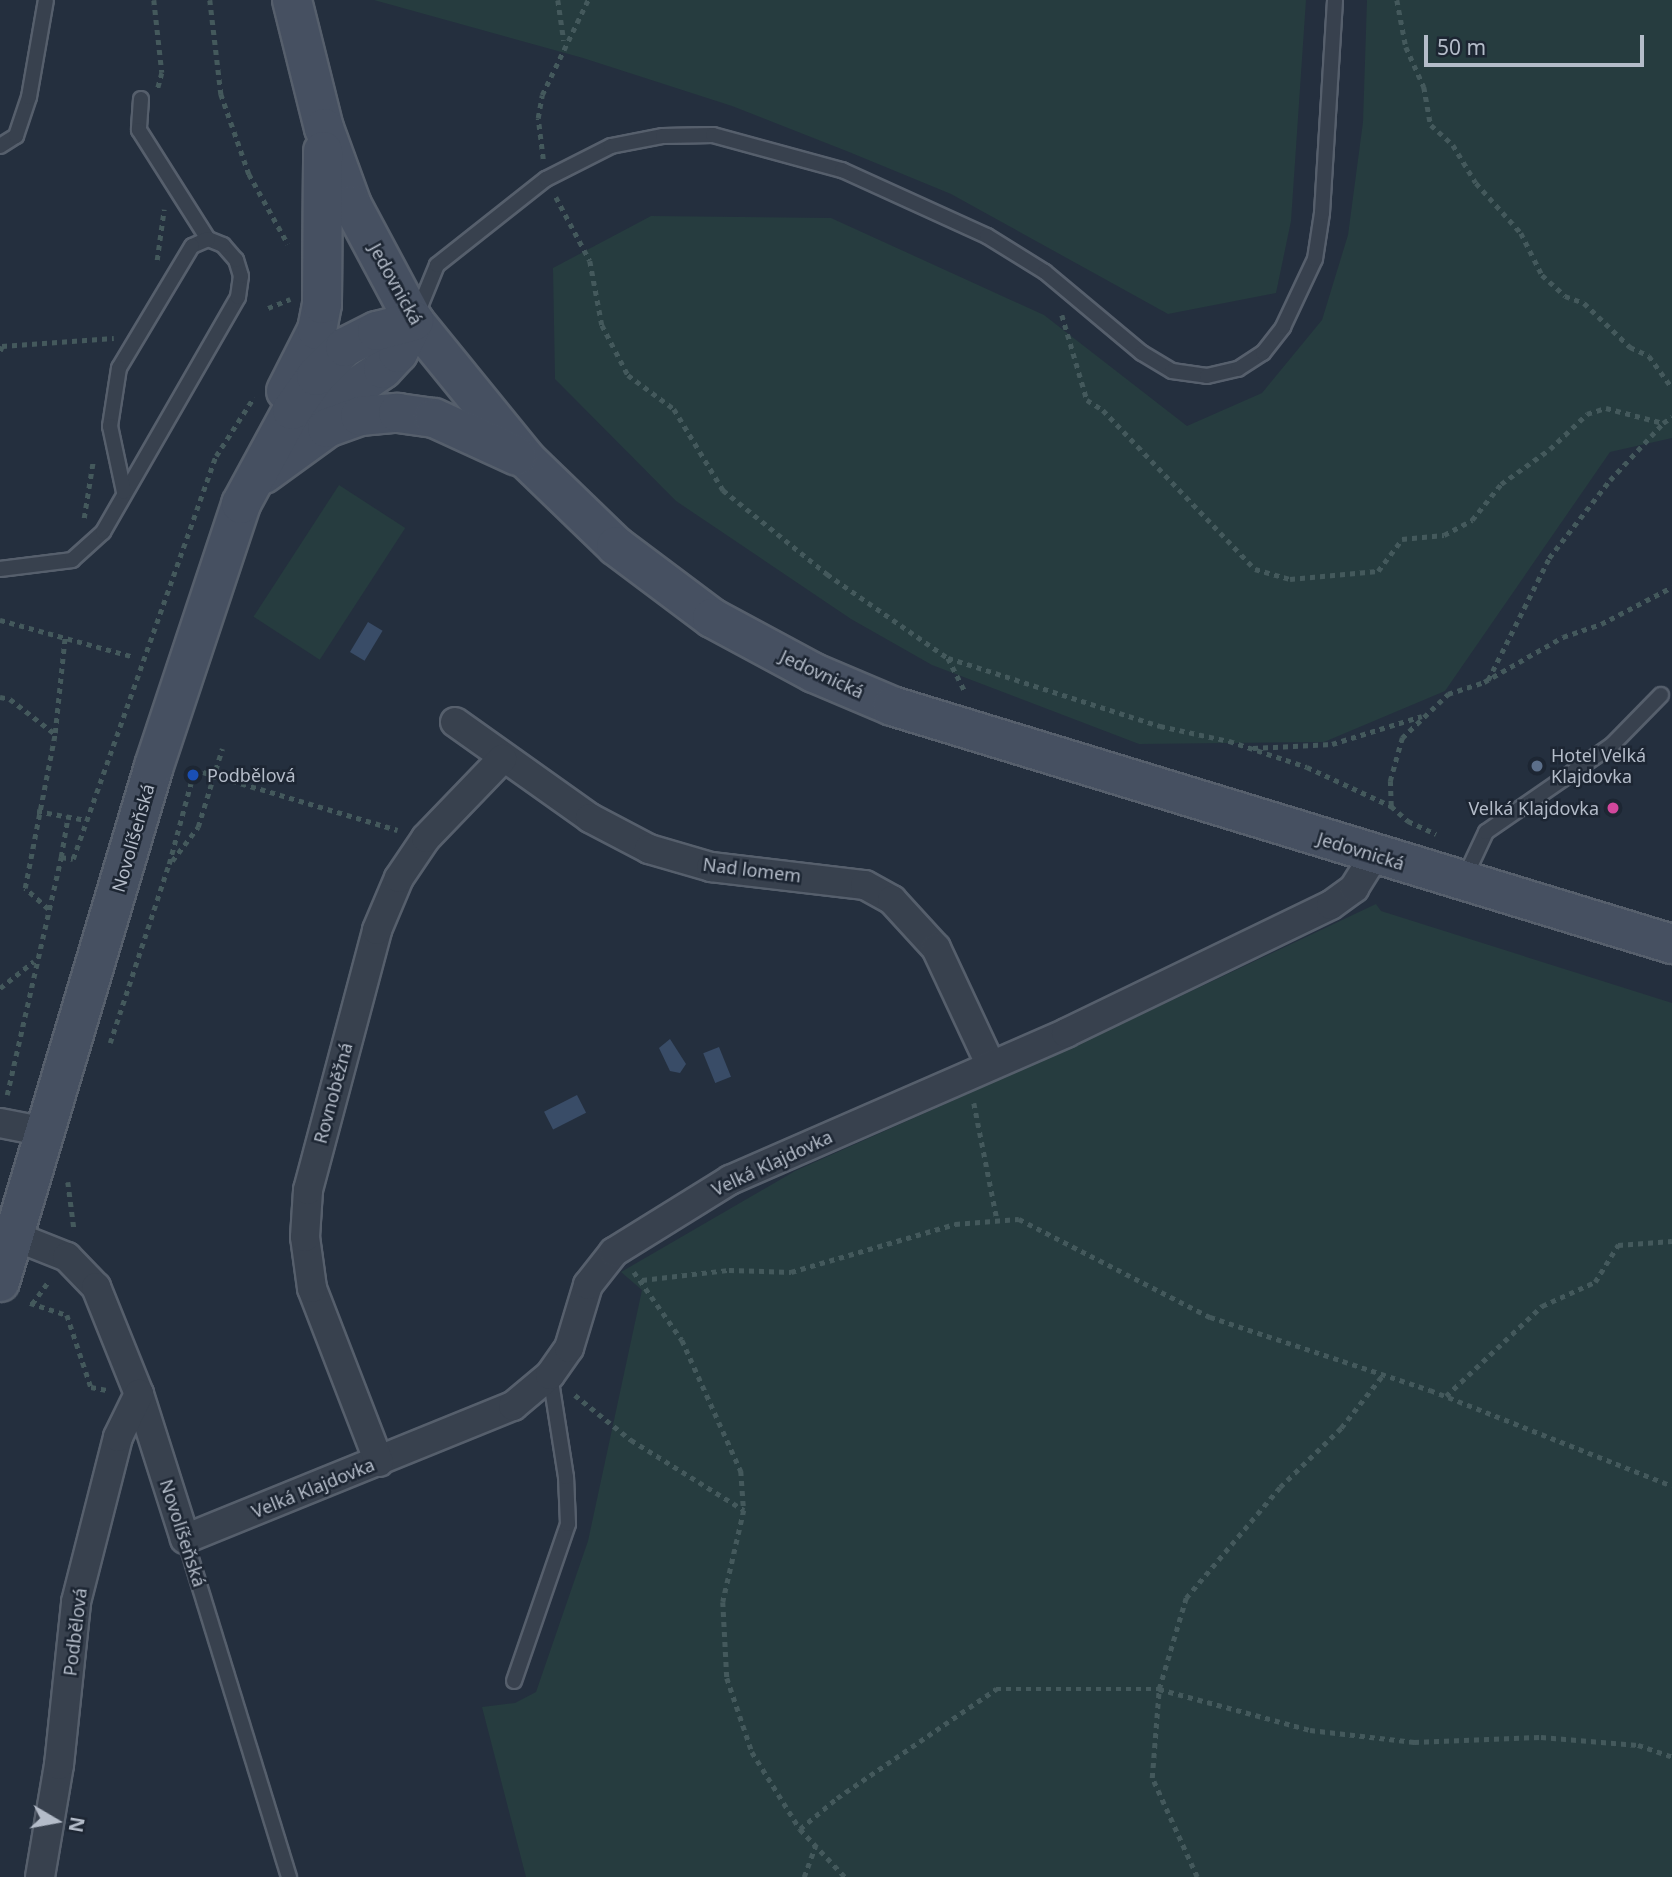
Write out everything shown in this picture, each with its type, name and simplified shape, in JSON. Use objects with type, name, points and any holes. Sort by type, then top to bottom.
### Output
[{"type":"main road","name":"Jedovnická","points":[[292,0],[324,128],[352,205],[414,321],[527,460],[616,546],[712,618],[814,673],[892,706],[1375,855],[1467,868],[1672,944]]},
{"type":"main road","points":[[251,483],[280,401],[317,330],[322,304],[324,128]]},
{"type":"main road","name":"Novolíšeňská","points":[[11,1291],[14,1236],[154,766],[251,483],[275,448],[292,410],[345,347],[377,331],[414,321]]},
{"type":"main road","points":[[251,483],[327,428],[360,416],[398,413],[433,418],[527,460]]},
{"type":"street","name":"Nad lomem","points":[[455,722],[502,758],[620,836],[676,859],[865,885],[892,900],[936,948],[979,1069]]},
{"type":"street","name":"Rovnoběžná","points":[[379,1462],[312,1288],[305,1237],[308,1190],[377,929],[399,878],[426,838],[502,758]]},
{"type":"street","name":"Velká Klajdovka","points":[[185,1539],[513,1406],[550,1375],[569,1348],[588,1285],[614,1252],[730,1180],[1066,1033],[1331,905],[1354,888],[1375,855]]},
{"type":"street","points":[[0,1123],[46,1132]]},
{"type":"street","points":[[14,1236],[68,1257]]},
{"type":"street","name":"Novolíšeňská","points":[[68,1257],[104,1303],[133,1403],[185,1539]]},
{"type":"street","name":"Podbělová","points":[[40,1877],[59,1766],[76,1602],[133,1403]]},
{"type":"lane","points":[[0,146],[16,136],[29,97],[46,0]]},
{"type":"lane","points":[[414,321],[437,265],[546,179],[589,155],[637,139],[688,135],[744,140],[842,170],[923,204],[1045,272],[1142,353],[1172,371],[1223,374],[1263,353],[1300,299],[1315,259],[1322,213],[1335,0]]},
{"type":"lane","points":[[0,569],[72,560],[103,532],[238,297],[242,275],[236,260],[222,245],[208,239],[139,130],[149,97]]},
{"type":"lane","points":[[124,492],[110,426],[119,368],[192,246],[208,239]]},
{"type":"lane","points":[[1467,868],[1486,832],[1612,745],[1661,695]]},
{"type":"lane","points":[[514,1681],[568,1524],[566,1477],[550,1375]]},
{"type":"lane","name":"Novolíšeňská","points":[[185,1539],[289,1877]]},
{"type":"path","points":[[149,97],[162,73],[154,0]]},
{"type":"path","points":[[210,0],[221,94],[249,174],[292,251]]},
{"type":"path","points":[[558,0],[565,29],[564,46]]},
{"type":"path","points":[[588,0],[550,74],[538,118],[546,179],[590,261],[602,326],[628,375],[674,409],[723,490],[827,574],[947,658],[1160,726],[1248,748],[1307,767],[1391,806],[1467,868]]},
{"type":"path","points":[[1397,0],[1406,47],[1424,87],[1431,125],[1452,145],[1476,183],[1521,233],[1542,275],[1565,296],[1584,303],[1630,347],[1649,356],[1672,388]]},
{"type":"path","points":[[1045,272],[1087,400],[1103,411],[1255,569],[1290,579],[1378,571],[1402,539],[1444,535],[1472,520],[1501,484],[1550,449],[1587,414],[1606,408],[1663,423]]},
{"type":"path","points":[[1,347],[118,338]]},
{"type":"path","points":[[1488,680],[1549,558],[1610,480],[1663,423],[1672,419]]},
{"type":"path","points":[[1391,806],[1390,782],[1402,738],[1448,694],[1488,680],[1563,637],[1601,624],[1672,587]]},
{"type":"path","points":[[0,620],[134,657]]},
{"type":"path","points":[[48,909],[25,888],[37,811],[55,733],[65,636]]},
{"type":"path","points":[[947,658],[973,706]]},
{"type":"path","points":[[0,697],[10,699],[55,733]]},
{"type":"path","points":[[1248,748],[1332,744],[1375,735],[1429,713]]},
{"type":"path","points":[[169,864],[198,827],[222,749]]},
{"type":"path","points":[[61,857],[73,859],[106,758]]},
{"type":"path","points":[[109,1046],[169,864],[193,775],[214,775],[426,838]]},
{"type":"path","points":[[37,811],[86,820]]},
{"type":"path","points":[[0,1096],[7,1096],[34,960],[61,857],[68,816]]},
{"type":"path","points":[[0,988],[34,960]]},
{"type":"path","points":[[979,1069],[997,1219]]},
{"type":"path","points":[[32,1304],[44,1284],[60,1279],[68,1257],[75,1232],[67,1196],[69,1176]]},
{"type":"path","points":[[642,1280],[729,1270],[791,1272],[955,1224],[1019,1219],[1049,1232],[1210,1317],[1446,1396],[1672,1486]]},
{"type":"path","points":[[1446,1396],[1542,1306],[1595,1282],[1618,1245],[1672,1241]]},
{"type":"path","points":[[614,1252],[642,1280],[682,1340],[741,1471],[744,1510],[723,1602],[727,1678],[752,1752],[800,1829],[845,1877]]},
{"type":"path","points":[[11,1291],[32,1304],[67,1315],[91,1387],[117,1392],[133,1403]]},
{"type":"path","points":[[550,1375],[631,1440],[744,1510]]},
{"type":"path","points":[[1197,1877],[1152,1778],[1159,1689],[1186,1598],[1382,1376]]},
{"type":"path","points":[[800,1829],[836,1798],[996,1689],[1159,1689],[1310,1730],[1414,1742],[1541,1737],[1638,1745],[1672,1757]]},
{"type":"path","points":[[804,1877],[815,1846]]},
{"type":"green space","points":[[374,0],[1306,0],[1291,221],[1276,293],[1168,314],[951,194],[849,152],[732,106],[583,58]]},
{"type":"green space","points":[[1367,0],[1672,0],[1672,438],[1610,452],[1445,691],[1324,742],[1139,744],[932,665],[851,619],[676,501],[555,379],[553,268],[651,216],[831,218],[1044,315],[1187,426],[1262,393],[1322,320],[1348,235],[1363,122]]},
{"type":"green space","points":[[339,485],[405,528],[320,660],[253,617]]},
{"type":"green space","points":[[1376,904],[1381,911],[1672,1003],[1672,1877],[526,1877],[482,1707],[515,1703],[536,1692],[588,1541],[642,1290],[621,1272],[795,1171],[1062,1052]]},
{"type":"water","points":[[368,622],[383,631],[365,661],[350,652]]},
{"type":"water","points":[[670,1039],[686,1064],[680,1073],[670,1071],[659,1048]]},
{"type":"water","points":[[719,1047],[731,1077],[715,1083],[703,1053]]},
{"type":"water","points":[[577,1095],[586,1113],[553,1130],[544,1112]]},
{"type":"place","name":"Hotel Velká Klajdovka","points":[[1537,766]]},
{"type":"place","name":"Podbělová","points":[[193,775]]},
{"type":"place","name":"Velká Klajdovka","points":[[1613,808]]}]
